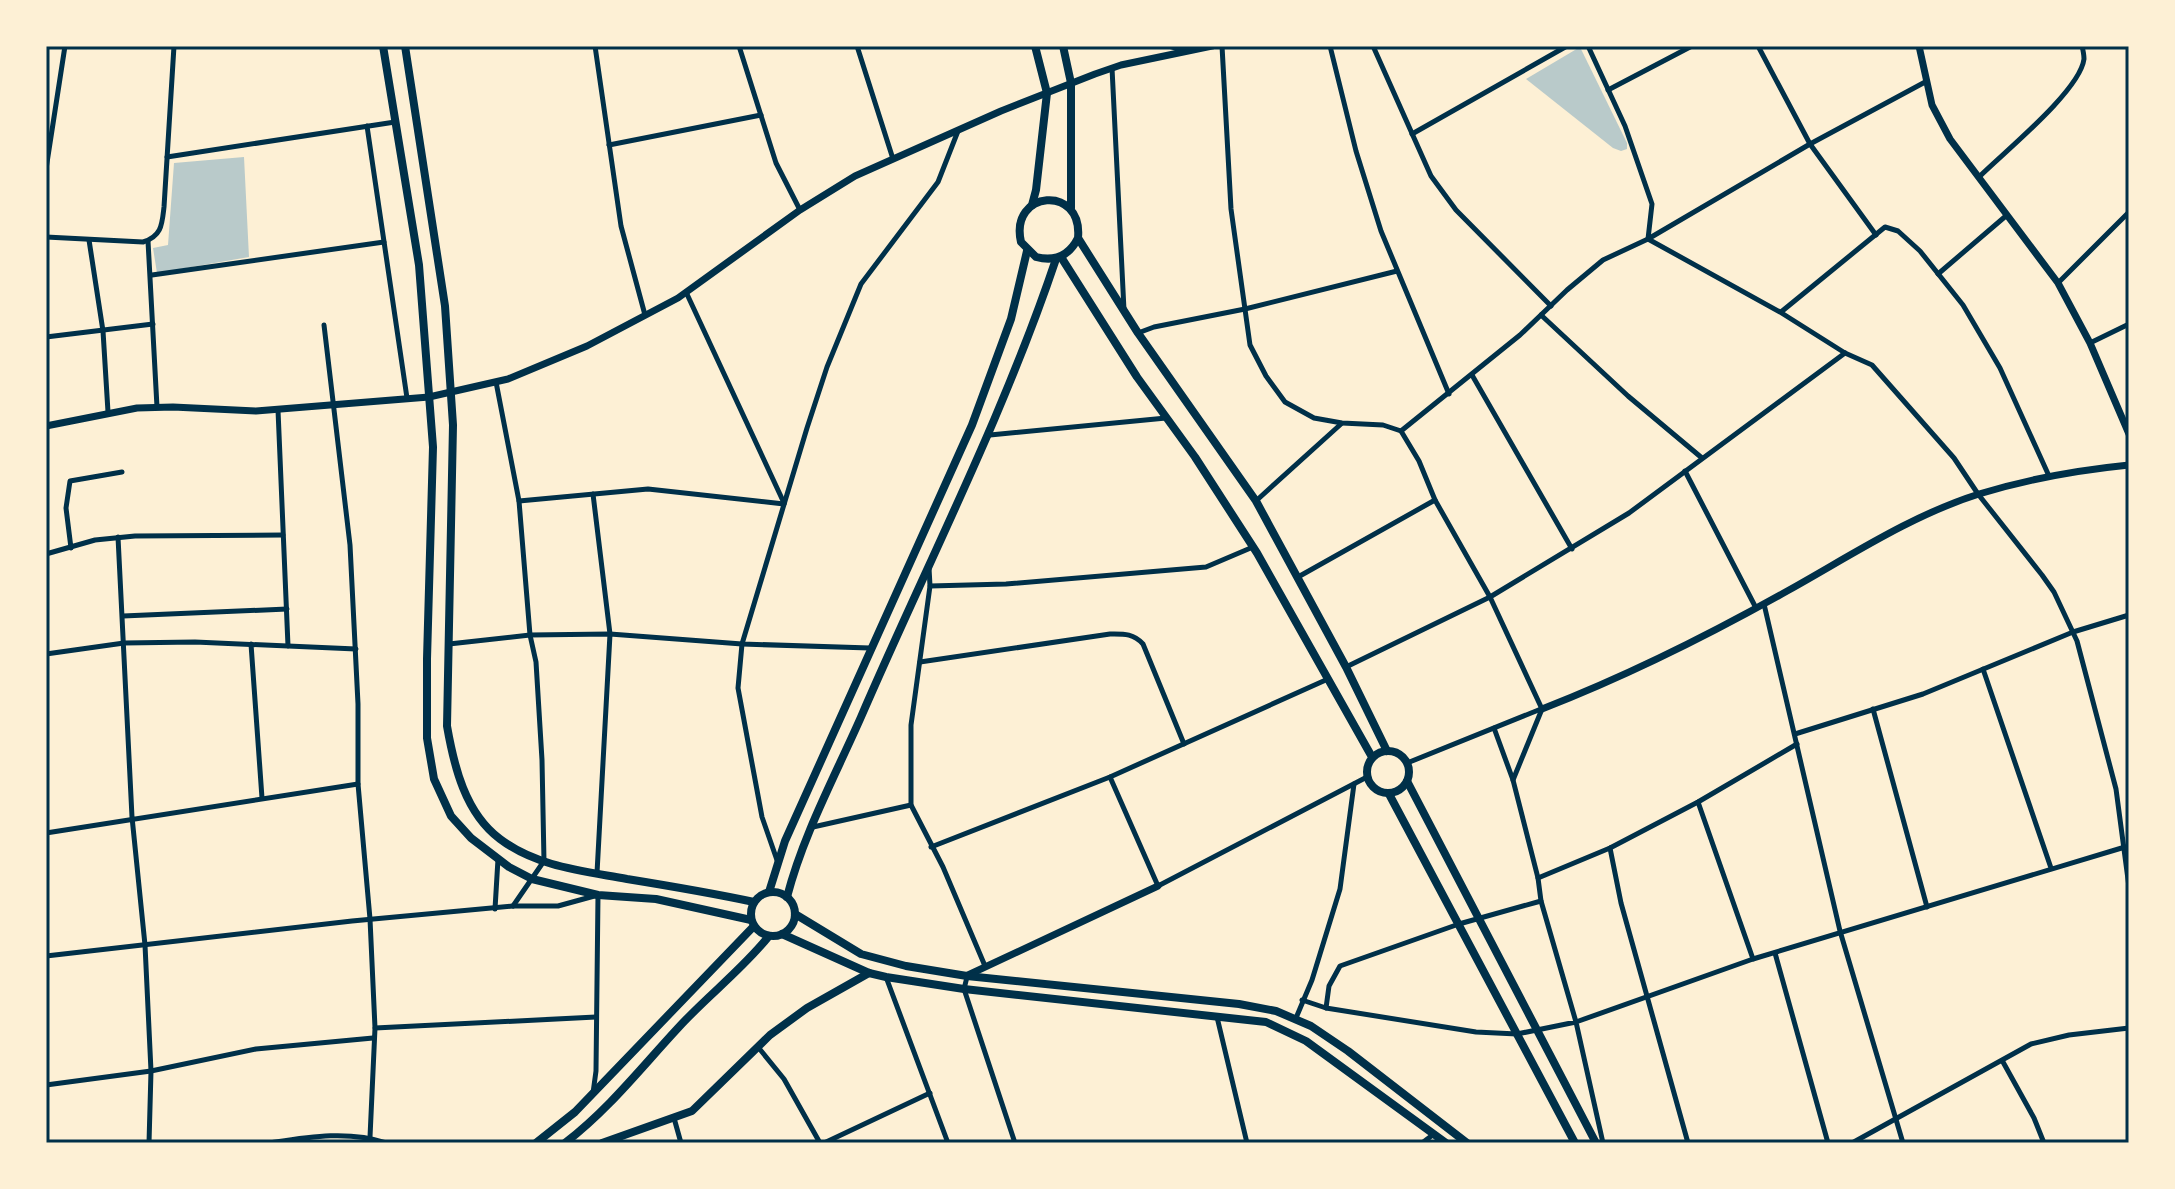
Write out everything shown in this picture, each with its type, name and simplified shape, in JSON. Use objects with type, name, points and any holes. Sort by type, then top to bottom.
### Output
[{"type":"main road","points":[[383,46],[419,265],[433,447],[427,738],[434,779],[451,816],[471,838],[532,879],[598,895],[656,899],[752,923],[769,936]]},
{"type":"main road","points":[[405,46],[445,306],[451,392],[447,726],[453,761],[477,813],[499,839],[556,866],[754,902],[769,892],[785,841],[977,412],[1011,319],[1027,251]]},
{"type":"main road","points":[[1035,46],[1047,93],[1036,190],[1019,232],[1027,251],[1036,257],[1059,258]]},
{"type":"main road","points":[[1063,46],[1071,83],[1071,208],[1079,227],[1078,238],[1073,247],[1059,258],[990,435],[929,563],[813,827],[787,897],[795,914],[861,954],[906,966],[967,976],[1239,1004],[1296,1018],[1348,1051],[1467,1143]]},
{"type":"main road","points":[[1032,205],[1052,200],[1071,208]]},
{"type":"main road","points":[[1078,238],[1138,333],[1256,501],[1346,667],[1387,751]]},
{"type":"main road","points":[[1059,258],[1253,547],[1372,757]]},
{"type":"main road","points":[[1387,751],[1399,754],[1407,763],[1409,772],[1400,790],[1389,794],[1372,788],[1367,777],[1367,766],[1372,757],[1387,751]]},
{"type":"main road","points":[[1407,781],[1596,1143]]},
{"type":"main road","points":[[1389,794],[1575,1143]]},
{"type":"main road","points":[[769,892],[787,897]]},
{"type":"main road","points":[[536,1143],[593,1094],[752,923],[754,902]]},
{"type":"main road","points":[[565,1143],[597,1118],[679,1026],[754,955],[769,936],[782,934],[791,926],[795,914]]},
{"type":"main road","points":[[782,934],[869,973],[886,977],[964,989],[1266,1022],[1294,1035],[1335,1061],[1446,1143]]},
{"type":"main road","points":[[602,1143],[692,1111],[770,1035],[807,1008],[869,973]]},
{"type":"street","points":[[46,169],[65,46]]},
{"type":"street","points":[[46,237],[148,241],[159,232],[174,46]]},
{"type":"street","points":[[595,46],[621,226],[645,315]]},
{"type":"street","points":[[739,46],[776,163],[800,210]]},
{"type":"street","points":[[857,46],[893,159]]},
{"type":"street","points":[[1169,46],[1187,52]]},
{"type":"street","points":[[46,426],[108,412],[157,407],[256,411],[429,397],[496,382],[587,346],[686,292],[800,210],[855,176],[958,130],[1112,68],[1212,46]]},
{"type":"street","points":[[1222,46],[1231,209],[1250,345],[1266,376],[1285,402],[1314,418],[1383,425],[1401,431],[1419,461],[1435,500],[1490,597],[1542,709],[1513,780]]},
{"type":"street","points":[[1330,46],[1356,151],[1381,231],[1449,394]]},
{"type":"street","points":[[1373,46],[1431,176],[1456,210],[1551,306]]},
{"type":"street","points":[[1412,134],[1567,46]]},
{"type":"street","points":[[1588,46],[1625,126],[1652,204],[1648,239]]},
{"type":"street","points":[[1608,90],[1692,46]]},
{"type":"street","points":[[1758,46],[1810,144],[1876,235]]},
{"type":"street","points":[[1919,46],[1932,105],[1950,139],[2058,283],[2090,343],[2129,434]]},
{"type":"street","points":[[1979,177],[2057,103],[2075,79],[2084,60],[2082,46]]},
{"type":"street","points":[[1112,68],[1124,311]]},
{"type":"street","points":[[1401,431],[1472,375],[1603,260],[1648,239],[1810,144],[1927,81]]},
{"type":"street","points":[[609,145],[761,115]]},
{"type":"street","points":[[167,157],[396,122]]},
{"type":"street","points":[[367,126],[407,398]]},
{"type":"street","points":[[778,863],[762,817],[738,688],[742,644],[827,367],[861,284],[938,182],[958,130]]},
{"type":"street","points":[[2058,283],[2129,212]]},
{"type":"street","points":[[1938,274],[2007,215]]},
{"type":"street","points":[[1780,312],[1885,227],[1898,231],[1920,251],[1963,305],[2000,368],[2049,476]]},
{"type":"street","points":[[1648,239],[1780,312],[1845,353],[1872,365],[1954,458],[2054,592],[2073,632],[2116,789],[2129,887]]},
{"type":"street","points":[[89,240],[103,331],[108,412]]},
{"type":"street","points":[[148,241],[157,407]]},
{"type":"street","points":[[152,275],[384,242]]},
{"type":"street","points":[[1138,333],[1397,271]]},
{"type":"street","points":[[686,292],[784,504]]},
{"type":"street","points":[[1541,315],[1628,396],[1702,458]]},
{"type":"street","points":[[46,337],[153,324]]},
{"type":"street","points":[[2090,343],[2129,324]]},
{"type":"street","points":[[324,325],[350,545],[356,649],[358,784],[370,919],[375,1028],[370,1137]]},
{"type":"street","points":[[1346,667],[1490,597],[1572,549],[1629,513],[1845,353]]},
{"type":"street","points":[[1472,375],[1572,549]]},
{"type":"street","points":[[496,382],[519,501],[539,704],[544,861],[513,906]]},
{"type":"street","points":[[278,410],[288,646]]},
{"type":"street","points":[[990,435],[1167,418]]},
{"type":"street","points":[[1256,501],[1342,423]]},
{"type":"street","points":[[1407,763],[1605,684],[1760,606],[1912,521],[1978,494],[2049,476],[2129,465]]},
{"type":"street","points":[[1685,471],[1760,606],[1795,734],[1840,931],[1903,1143]]},
{"type":"street","points":[[71,548],[66,508],[70,481],[122,472]]},
{"type":"street","points":[[519,501],[648,489],[784,504]]},
{"type":"street","points":[[593,494],[610,634],[597,873]]},
{"type":"street","points":[[1298,577],[1435,500]]},
{"type":"street","points":[[46,554],[118,537],[283,535]]},
{"type":"street","points":[[118,537],[132,817],[145,945],[151,1071],[149,1143]]},
{"type":"street","points":[[930,586],[1006,584],[1193,569],[1206,567],[1253,547]]},
{"type":"street","points":[[929,563],[930,586],[911,725],[911,805],[943,867],[985,966]]},
{"type":"street","points":[[123,616],[287,609]]},
{"type":"street","points":[[1795,734],[1923,694],[2073,632],[2129,615]]},
{"type":"street","points":[[448,644],[530,635],[610,634],[742,644],[872,649]]},
{"type":"street","points":[[920,662],[1110,634],[1128,634],[1137,637],[1143,644],[1184,744]]},
{"type":"street","points":[[46,654],[124,643],[356,649]]},
{"type":"street","points":[[251,644],[262,798]]},
{"type":"street","points":[[1983,669],[2051,868]]},
{"type":"street","points":[[931,847],[1110,777],[1329,678]]},
{"type":"street","points":[[1873,709],[1927,907]]},
{"type":"street","points":[[1494,728],[1513,780],[1541,901],[1576,1022],[1603,1143]]},
{"type":"street","points":[[1538,878],[1610,848],[1698,802],[1797,744]]},
{"type":"street","points":[[1110,777],[1158,886]]},
{"type":"street","points":[[1015,1143],[964,989],[967,976],[1158,886],[1367,777]]},
{"type":"street","points":[[1296,1018],[1312,980],[1340,889],[1354,783]]},
{"type":"street","points":[[46,833],[132,817],[358,784]]},
{"type":"street","points":[[1698,802],[1753,959]]},
{"type":"street","points":[[813,827],[911,805]]},
{"type":"street","points":[[1302,1000],[1326,1008],[1476,1032],[1537,1032],[1576,1022],[1840,931],[2125,847]]},
{"type":"street","points":[[1610,848],[1621,903],[1688,1143]]},
{"type":"street","points":[[495,909],[498,858]]},
{"type":"street","points":[[46,956],[370,919],[513,906],[558,906],[598,895],[596,1071],[593,1094]]},
{"type":"street","points":[[1326,1008],[1329,986],[1340,966],[1459,924],[1541,901]]},
{"type":"street","points":[[1775,953],[1828,1143]]},
{"type":"street","points":[[886,977],[948,1143]]},
{"type":"street","points":[[1217,1016],[1247,1143]]},
{"type":"street","points":[[375,1028],[596,1017]]},
{"type":"street","points":[[1852,1143],[2031,1044],[2069,1035],[2129,1028]]},
{"type":"street","points":[[46,1085],[151,1071],[256,1049],[373,1038]]},
{"type":"street","points":[[758,1047],[784,1079],[822,1143],[930,1093]]},
{"type":"street","points":[[2003,1062],[2044,1143]]},
{"type":"street","points":[[674,1118],[681,1143]]},
{"type":"street","points":[[1422,1143],[1434,1134]]},
{"type":"street","points":[[269,1143],[318,1135],[370,1137],[387,1143]]},
{"type":"shaded area","points":[[1580,47],[1627,143],[1627,149],[1621,151],[1613,148],[1526,79]]},
{"type":"shaded area","points":[[244,157],[249,257],[157,273],[153,248],[168,245],[174,163]]}]
